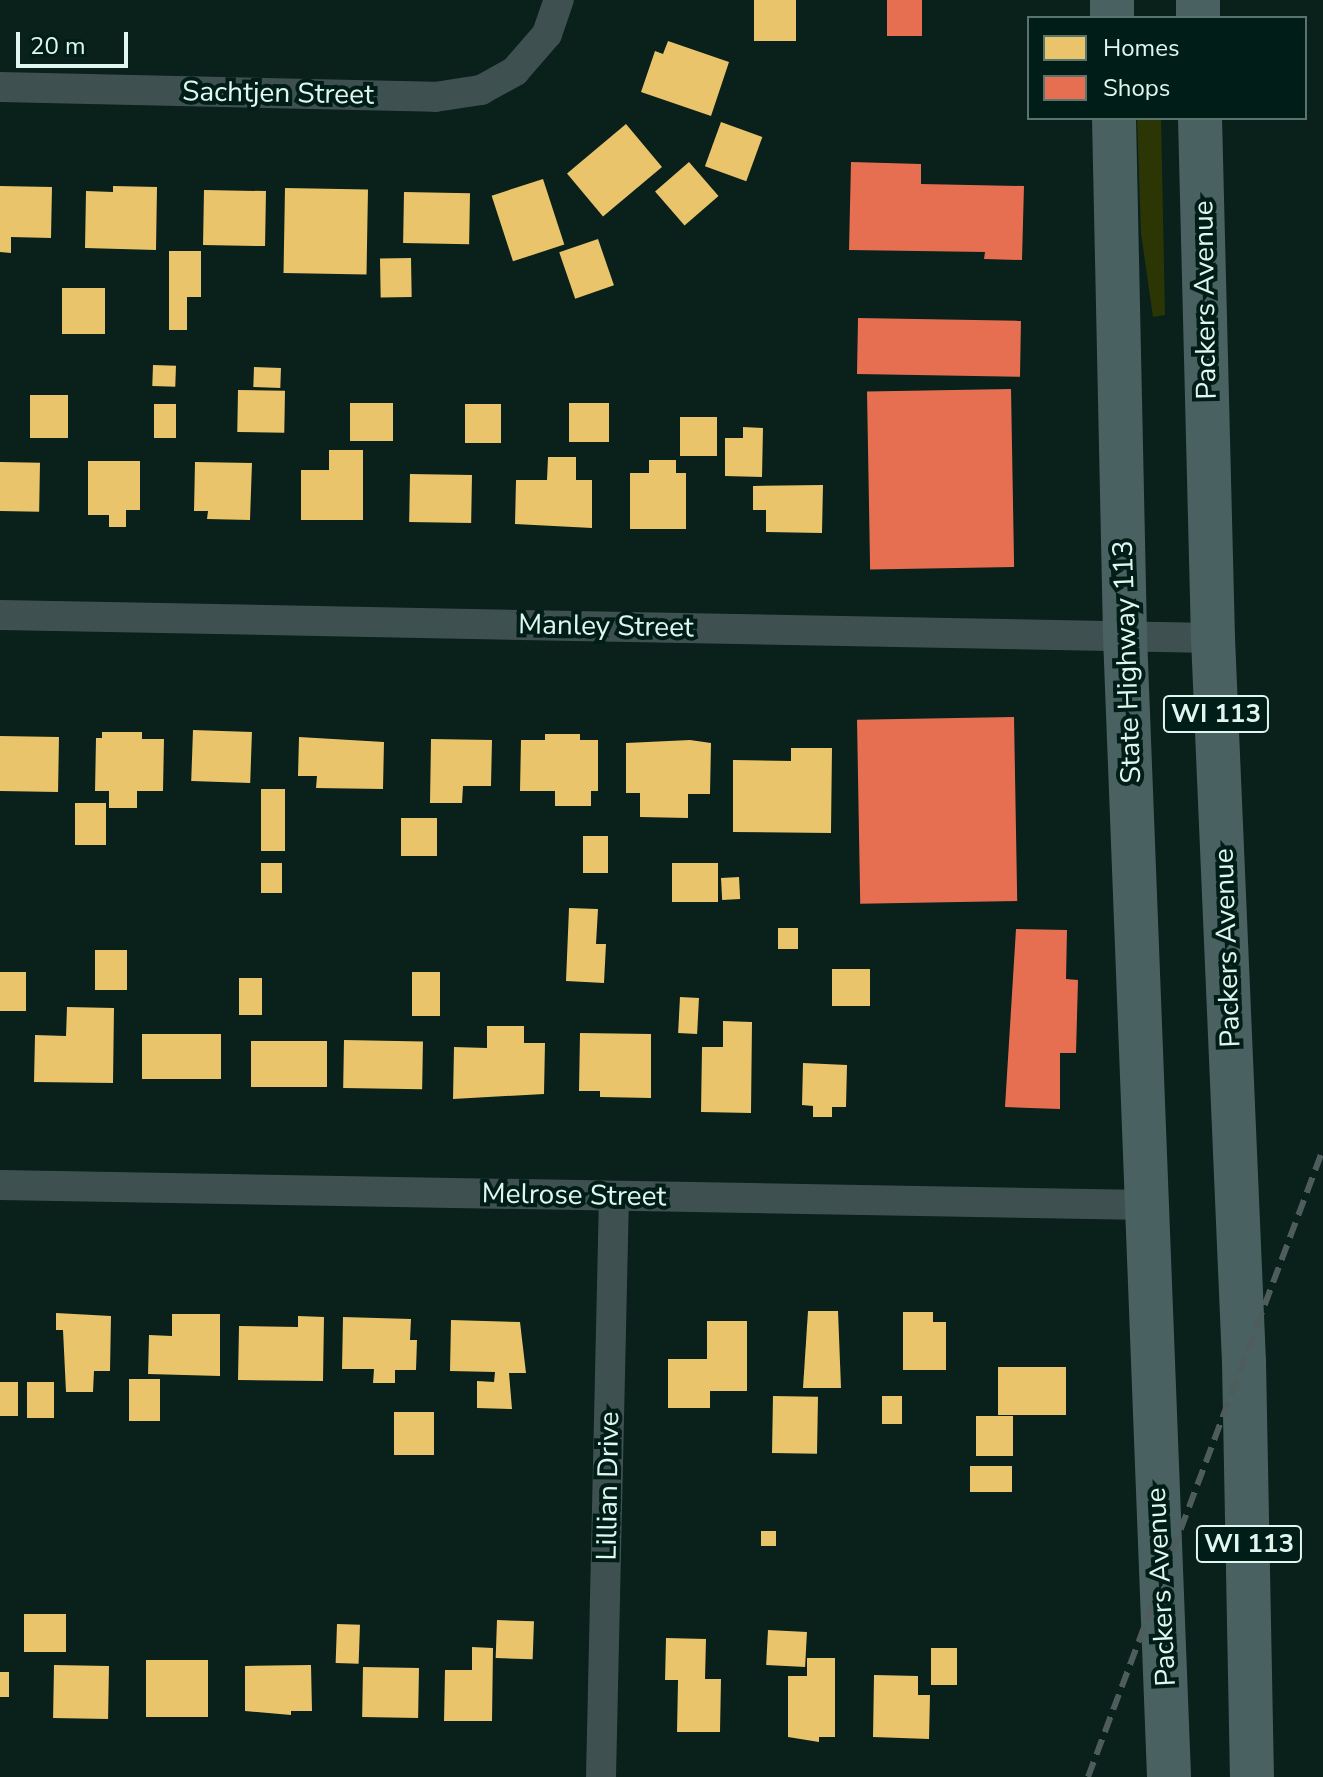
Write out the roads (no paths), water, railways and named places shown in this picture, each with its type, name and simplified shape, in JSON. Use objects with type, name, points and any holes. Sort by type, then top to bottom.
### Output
[{"type":"main road","name":"State Highway 113","points":[[1114,120],[1125,636],[1148,1205]]},
{"type":"main road","name":"Packers Avenue","points":[[1200,120],[1213,638],[1244,1362],[1252,1777]]},
{"type":"main road","name":"Packers Avenue","points":[[1148,1205],[1169,1777]]},
{"type":"street","name":"Sachtjen Street","points":[[0,87],[435,97],[481,90],[515,71],[538,44],[559,0]]},
{"type":"street","name":"Manley Street","points":[[0,615],[1213,638]]},
{"type":"street","name":"Melrose Street","points":[[0,1185],[1148,1205]]},
{"type":"street","name":"Lillian Drive","points":[[601,1777],[614,1196]]},
{"type":"railway","points":[[1088,1777],[1323,1149]]}]
